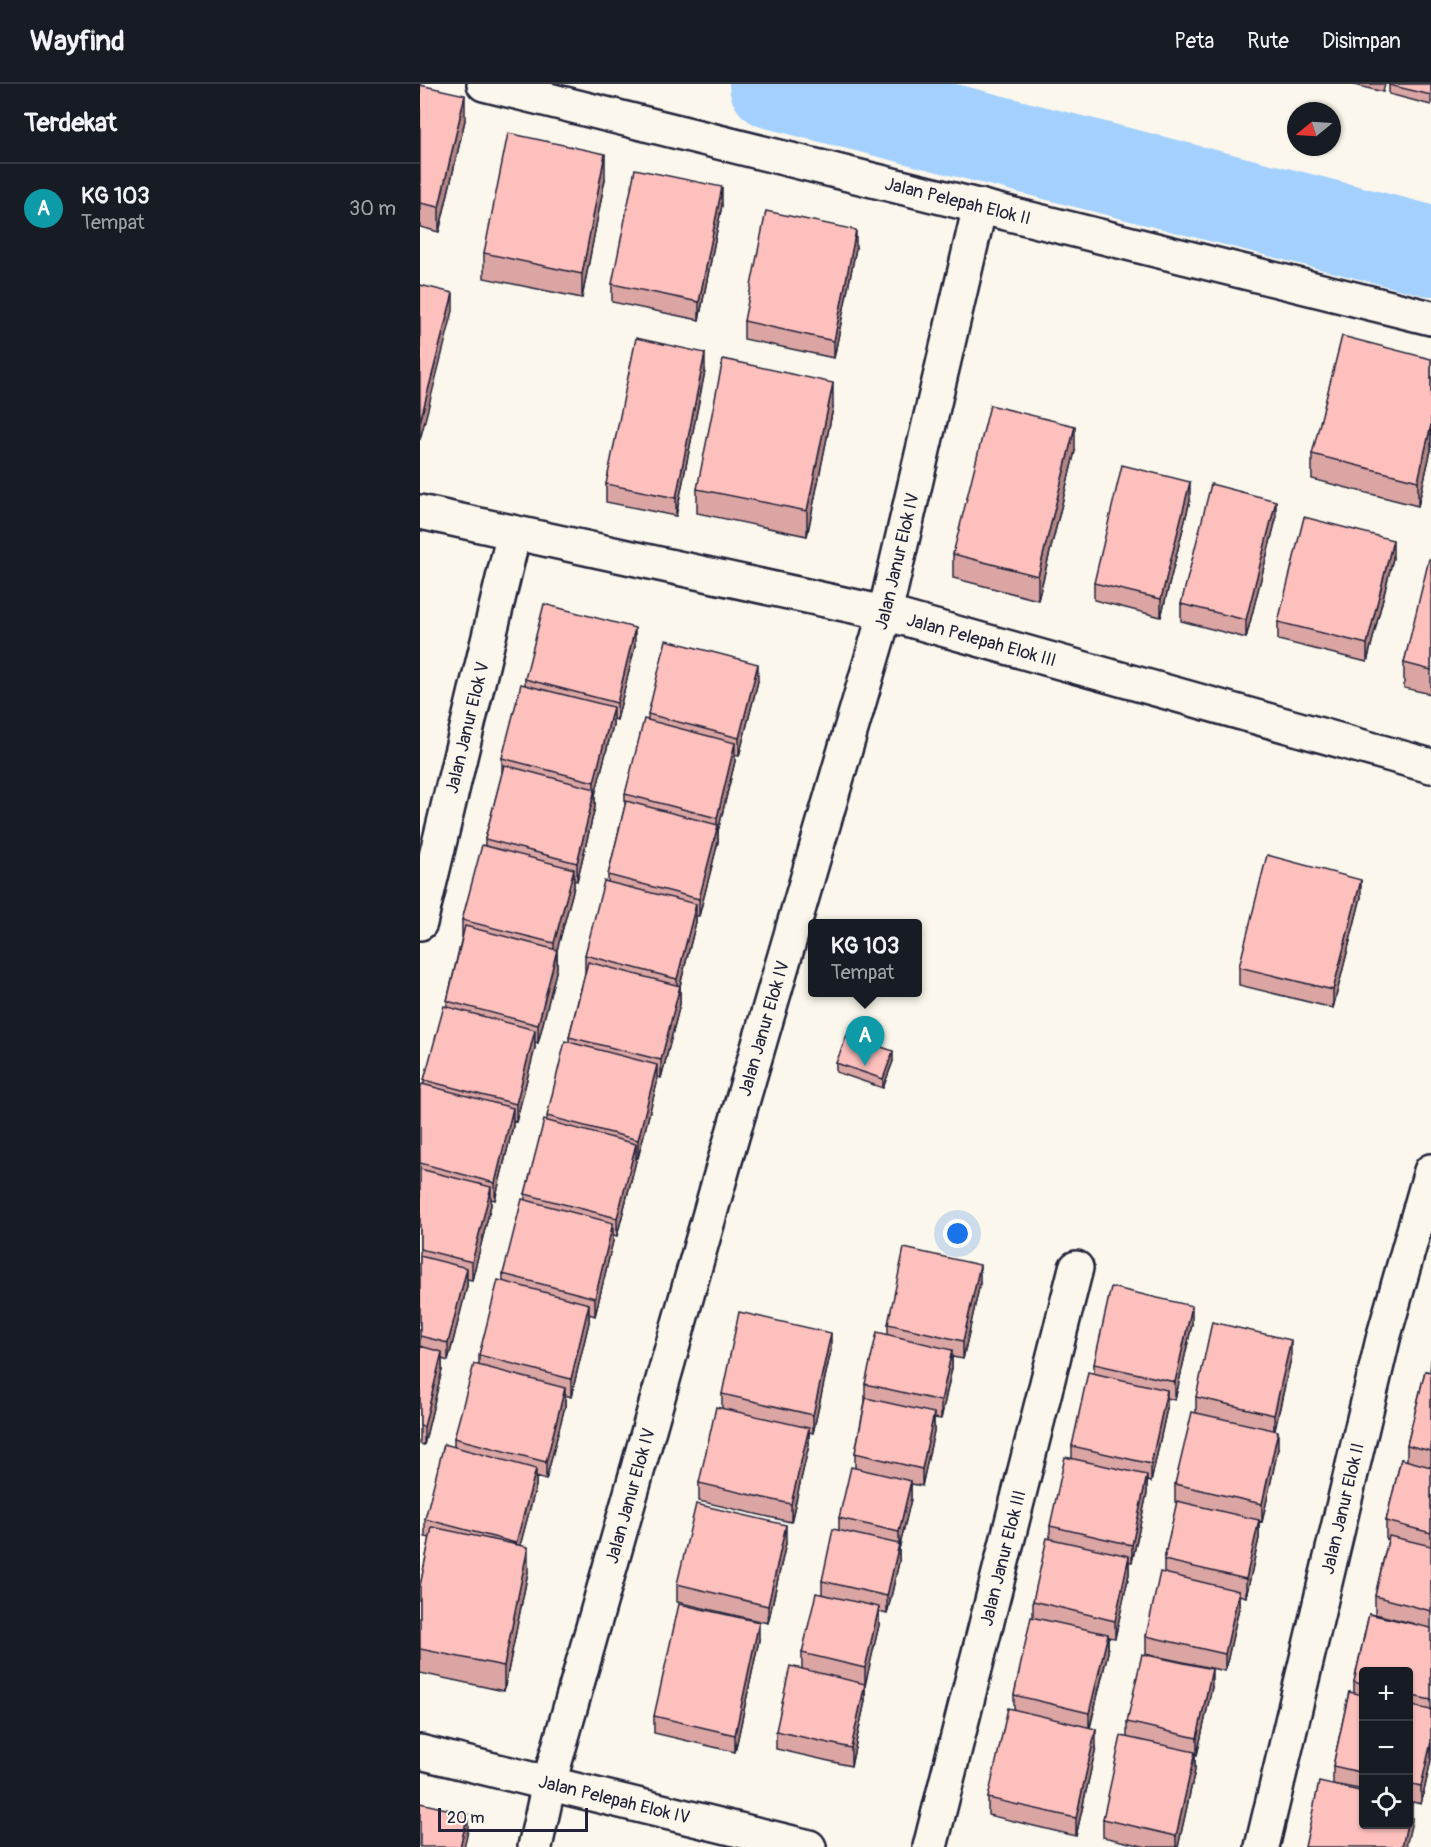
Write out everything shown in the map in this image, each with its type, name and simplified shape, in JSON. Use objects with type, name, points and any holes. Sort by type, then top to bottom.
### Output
[{"type":"street","name":"Jalan Pelepah Elok II","points":[[484,84],[1431,318]]},
{"type":"street","name":"Jalan Janur Elok IV","points":[[535,1847],[549,1783],[721,1176],[885,613],[980,206]]},
{"type":"street","name":"Jalan Pelepah Elok III","points":[[420,512],[885,613],[1431,766]]},
{"type":"street","name":"Jalan Janur Elok V","points":[[420,923],[513,533]]},
{"type":"street","name":"Jalan Janur Elok II","points":[[1262,1847],[1384,1335],[1431,1171]]},
{"type":"street","name":"Jalan Janur Elok III","points":[[930,1847],[1076,1268]]},
{"type":"street","name":"Jalan Pelepah Elok IV","points":[[420,1752],[809,1847]]},
{"type":"building","points":[[1431,84],[1431,95],[1389,85]]},
{"type":"building","points":[[420,85],[465,95],[439,207],[420,203]]},
{"type":"building","points":[[508,133],[605,154],[582,274],[484,253]]},
{"type":"building","points":[[635,169],[722,187],[699,302],[612,284]]},
{"type":"building","points":[[766,211],[856,230],[834,341],[744,321]]},
{"type":"building","points":[[420,285],[453,293],[420,422]]},
{"type":"building","points":[[1342,336],[1431,359],[1431,425],[1418,481],[1312,454]]},
{"type":"building","points":[[636,338],[705,353],[676,498],[606,484]]},
{"type":"building","points":[[723,359],[833,383],[807,511],[697,489]]},
{"type":"building","points":[[990,405],[1075,426],[1038,576],[953,554]]},
{"type":"building","points":[[1122,465],[1190,482],[1161,599],[1094,583]]},
{"type":"building","points":[[1211,484],[1276,501],[1246,620],[1181,604]]},
{"type":"building","points":[[1304,517],[1393,540],[1367,644],[1278,622]]},
{"type":"building","points":[[1429,559],[1431,559],[1431,670],[1404,663]]},
{"type":"building","points":[[544,604],[635,628],[617,703],[525,679]]},
{"type":"building","points":[[666,640],[758,664],[739,738],[648,714]]},
{"type":"building","points":[[521,684],[613,707],[594,782],[502,758]]},
{"type":"building","points":[[644,719],[735,743],[717,818],[625,794]]},
{"type":"building","points":[[504,765],[595,789],[577,863],[485,839]]},
{"type":"building","points":[[626,801],[718,825],[699,899],[608,875]]},
{"type":"building","points":[[482,845],[574,869],[554,943],[462,920]]},
{"type":"building","points":[[1267,855],[1361,880],[1333,990],[1239,967]]},
{"type":"building","points":[[604,881],[696,904],[677,979],[585,955]]},
{"type":"building","points":[[465,926],[557,950],[538,1025],[447,1001]]},
{"type":"building","points":[[588,962],[680,986],[661,1060],[569,1037]]},
{"type":"building","points":[[444,1006],[535,1030],[516,1104],[424,1080]]},
{"type":"building","points":[[847,1035],[893,1051],[883,1079],[836,1063]]},
{"type":"building","points":[[565,1041],[657,1065],[638,1140],[547,1116]]},
{"type":"building","points":[[422,1084],[513,1108],[495,1183],[420,1163],[420,1090]]},
{"type":"building","points":[[544,1120],[636,1144],[617,1218],[525,1194]]},
{"type":"building","points":[[420,1169],[491,1187],[472,1262],[420,1249]]},
{"type":"building","points":[[522,1199],[613,1223],[595,1298],[503,1274]]},
{"type":"building","points":[[904,1248],[980,1265],[963,1341],[888,1324]]},
{"type":"building","points":[[420,1256],[467,1268],[448,1343],[420,1336]]},
{"type":"building","points":[[498,1280],[589,1304],[571,1379],[479,1355]]},
{"type":"building","points":[[1111,1287],[1192,1306],[1175,1382],[1094,1364]]},
{"type":"building","points":[[739,1312],[831,1333],[813,1415],[722,1394]]},
{"type":"building","points":[[1212,1322],[1291,1340],[1274,1415],[1196,1397]]},
{"type":"building","points":[[877,1332],[952,1350],[941,1401],[865,1384]]},
{"type":"building","points":[[420,1346],[442,1352],[424,1427],[420,1426]]},
{"type":"building","points":[[474,1364],[565,1388],[546,1462],[454,1438]]},
{"type":"building","points":[[1425,1371],[1431,1372],[1431,1451],[1407,1445]]},
{"type":"building","points":[[1088,1372],[1167,1390],[1151,1464],[1072,1446]]},
{"type":"building","points":[[866,1398],[934,1413],[922,1469],[855,1453]]},
{"type":"building","points":[[716,1407],[809,1428],[791,1504],[699,1483]]},
{"type":"building","points":[[1192,1412],[1278,1431],[1262,1504],[1175,1484]]},
{"type":"building","points":[[444,1444],[536,1469],[516,1543],[425,1519]]},
{"type":"building","points":[[1065,1457],[1147,1475],[1132,1545],[1050,1526]]},
{"type":"building","points":[[1401,1459],[1431,1467],[1431,1533],[1386,1521]]},
{"type":"building","points":[[851,1467],[911,1481],[899,1532],[839,1518]]},
{"type":"building","points":[[1177,1501],[1259,1520],[1246,1579],[1164,1560]]},
{"type":"building","points":[[696,1504],[786,1525],[768,1606],[677,1584]]},
{"type":"building","points":[[432,1527],[528,1547],[504,1666],[420,1649],[420,1586]]},
{"type":"building","points":[[833,1529],[899,1544],[887,1596],[822,1581]]},
{"type":"building","points":[[1389,1536],[1431,1546],[1431,1611],[1375,1596]]},
{"type":"building","points":[[1047,1538],[1129,1556],[1115,1621],[1033,1601]]},
{"type":"building","points":[[1160,1572],[1239,1591],[1225,1654],[1146,1636]]},
{"type":"building","points":[[816,1593],[879,1607],[865,1668],[802,1653]]},
{"type":"building","points":[[679,1604],[759,1622],[735,1735],[654,1716]]},
{"type":"building","points":[[1369,1614],[1431,1628],[1431,1700],[1413,1696],[1413,1667],[1359,1667],[1359,1684],[1354,1682]]},
{"type":"building","points":[[1031,1617],[1108,1634],[1089,1713],[1014,1695]]},
{"type":"building","points":[[1142,1654],[1212,1669],[1197,1738],[1127,1722]]},
{"type":"building","points":[[790,1666],[865,1684],[851,1748],[776,1731]]},
{"type":"building","points":[[1349,1692],[1359,1694],[1359,1772],[1333,1766]]},
{"type":"building","points":[[1413,1706],[1431,1710],[1431,1742],[1421,1786],[1413,1784]]},
{"type":"building","points":[[1008,1708],[1096,1729],[1076,1818],[988,1798]]},
{"type":"building","points":[[1121,1736],[1195,1752],[1176,1836],[1103,1819]]},
{"type":"building","points":[[1319,1782],[1359,1791],[1359,1829],[1406,1829],[1402,1847],[1305,1847]]},
{"type":"building","points":[[420,1803],[468,1814],[460,1847],[420,1847]]},
{"type":"waterway","points":[[774,84],[1431,251]]},
{"type":"place","name":"KG 103","points":[[865,1066]]}]
